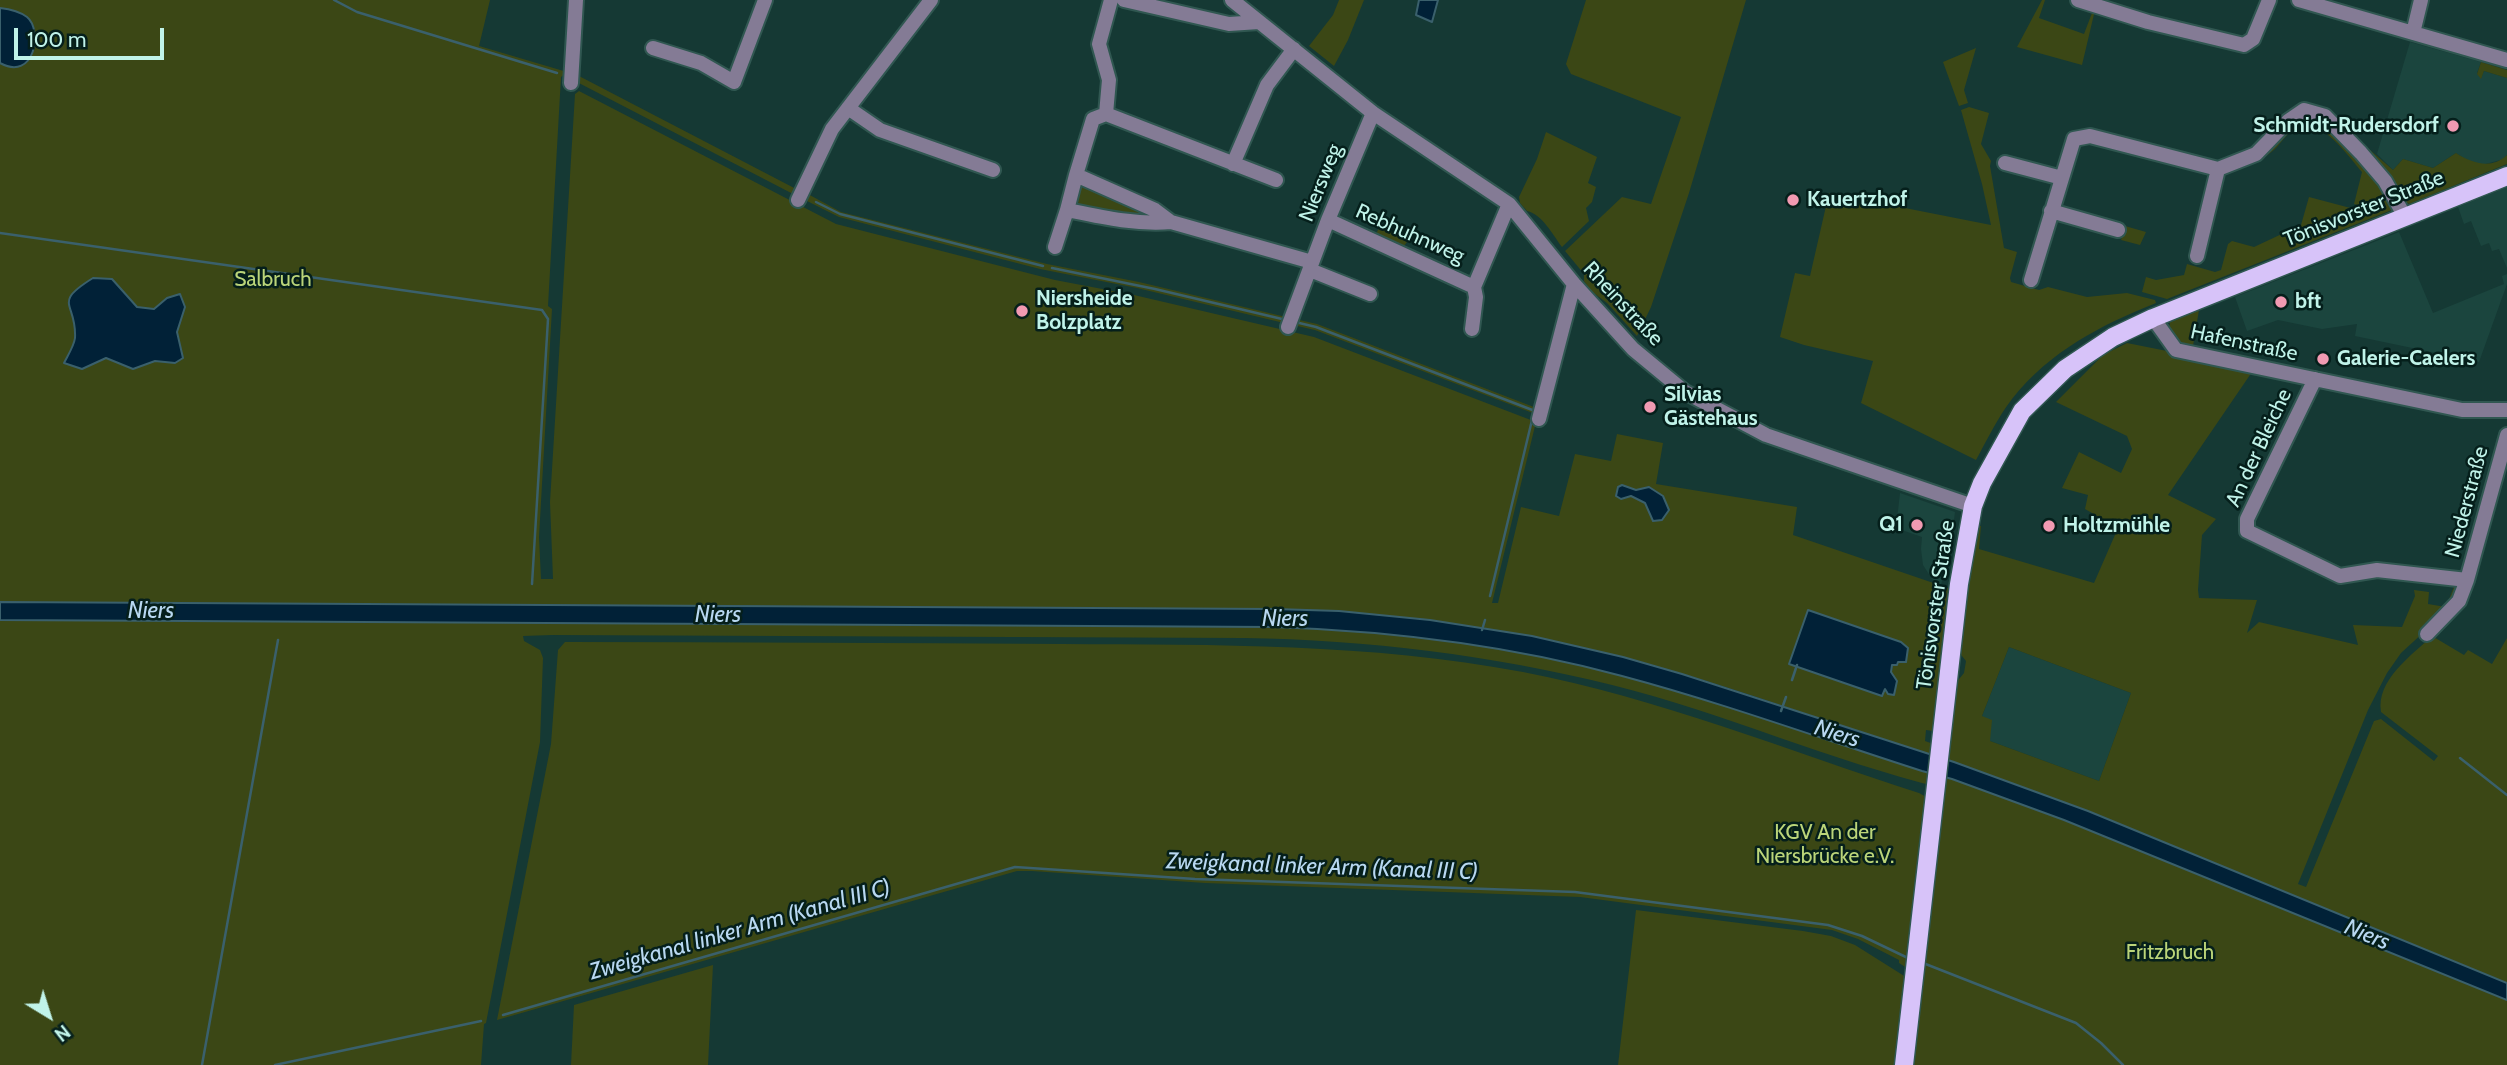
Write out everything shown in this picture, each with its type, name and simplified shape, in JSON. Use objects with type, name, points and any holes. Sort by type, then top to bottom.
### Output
[{"type":"main road","name":"Tönisvorster Straße","points":[[1904,1065],[1959,584],[1973,506],[1994,457],[2022,411],[2065,369],[2113,337],[2153,318],[2507,176]]},
{"type":"street","points":[[571,83],[576,0]]},
{"type":"street","points":[[653,48],[701,63],[734,82],[765,0]]},
{"type":"street","points":[[798,200],[832,129],[931,0]]},
{"type":"street","points":[[1106,114],[1109,80],[1099,44],[1111,0]]},
{"type":"street","points":[[1124,0],[1229,24],[1259,22]]},
{"type":"street","name":"Rheinstraße","points":[[1232,0],[1373,113],[1509,204],[1574,284],[1633,349],[1685,392],[1766,435],[1973,506]]},
{"type":"street","points":[[2078,0],[2148,22],[2244,45],[2253,39],[2269,0]]},
{"type":"street","points":[[2299,0],[2507,60]]},
{"type":"street","points":[[2413,33],[2421,0]]},
{"type":"street","points":[[1233,164],[1267,85],[1294,49]]},
{"type":"street","points":[[848,108],[880,130],[993,170]]},
{"type":"street","points":[[2031,280],[2074,139],[2090,136],[2218,169],[2256,154],[2288,121],[2304,110],[2325,116],[2361,153],[2385,181],[2405,217]]},
{"type":"street","name":"Niersweg","points":[[1288,327],[1328,220],[1373,113]]},
{"type":"street","points":[[1055,247],[1093,118],[1106,114],[1276,180]]},
{"type":"street","points":[[2005,163],[2062,178]]},
{"type":"street","points":[[2197,256],[2218,169]]},
{"type":"street","points":[[1076,175],[1155,210],[1171,222],[1311,266],[1370,294]]},
{"type":"street","points":[[1472,329],[1476,297],[1474,287],[1509,204]]},
{"type":"street","points":[[1067,210],[1153,224],[1171,222]]},
{"type":"street","points":[[2051,211],[2118,230]]},
{"type":"street","name":"Rebhuhnweg","points":[[1328,220],[1474,287]]},
{"type":"street","points":[[1539,419],[1574,284]]},
{"type":"street","name":"Hafenstraße","points":[[2153,318],[2176,350],[2462,410],[2507,410]]},
{"type":"street","name":"An der Bleiche","points":[[2315,379],[2247,519],[2247,531],[2340,576],[2377,570],[2467,580]]},
{"type":"street","name":"Niederstraße","points":[[2467,580],[2507,435]]},
{"type":"street","points":[[2427,634],[2459,601],[2467,580]]},
{"type":"shaded area","points":[[2410,42],[2481,62],[2477,73],[2481,78],[2484,71],[2507,78],[2507,155],[2504,159],[2482,165],[2468,161],[2456,153],[2433,168],[2403,159],[2393,170],[2377,154]]},
{"type":"shaded area","points":[[2507,187],[2507,268],[2499,249],[2492,251],[2489,243],[2481,246],[2471,221],[2464,224],[2458,207]]},
{"type":"shaded area","points":[[2399,232],[2433,313],[2504,284],[2502,276],[2507,274],[2507,284],[2479,362],[2355,336],[2357,324],[2322,329],[2278,320],[2247,331],[2235,297]]},
{"type":"shaded area","points":[[1900,493],[1955,512],[1950,550],[1941,585],[1932,579],[1923,565],[1922,537],[1896,528]]},
{"type":"shaded area","points":[[2009,647],[2131,693],[2099,781],[1990,741],[1982,716]]},
{"type":"green space","points":[[0,0],[490,0],[479,46],[567,72],[561,77],[548,306],[552,309],[539,537],[541,579],[553,579],[550,502],[575,94],[579,91],[836,224],[1055,280],[1134,295],[1314,337],[1536,422],[1492,603],[1498,603],[1521,507],[1559,516],[1575,454],[1611,461],[1617,434],[1663,443],[1656,484],[1797,507],[1793,535],[1951,589],[1938,727],[1933,731],[1926,730],[1925,741],[1947,749],[1955,684],[1964,673],[1966,661],[1958,651],[1978,526],[1981,526],[1979,549],[2094,583],[2118,528],[2085,509],[2088,495],[2062,488],[2079,452],[2121,473],[2132,449],[2127,436],[2056,402],[2103,355],[2127,343],[2252,372],[2168,495],[2216,519],[2202,535],[2199,598],[2257,600],[2247,633],[2259,622],[2358,645],[2353,625],[2402,627],[2415,596],[2414,590],[2429,592],[2428,604],[2446,607],[2455,584],[2460,587],[2449,609],[2401,653],[2368,710],[2298,884],[2306,887],[2374,721],[2381,719],[2434,761],[2438,756],[2381,712],[2381,700],[2389,679],[2405,660],[2432,636],[2464,655],[2468,650],[2492,664],[2507,638],[2507,1065],[1909,1065],[1910,970],[1899,963],[1899,960],[1858,939],[1832,930],[1580,897],[1205,883],[1032,871],[1017,871],[497,1020],[551,744],[558,650],[565,642],[1178,645],[1293,648],[1408,656],[1523,672],[1574,683],[1723,726],[1930,799],[1942,788],[1859,764],[1654,696],[1567,674],[1429,651],[1337,642],[1244,638],[552,635],[523,636],[524,641],[540,650],[543,658],[540,742],[484,1024],[481,1065],[0,1065]],"holes":[[[539,606],[1275,609],[1406,618],[1493,630],[1622,657],[1705,680],[1951,761],[1949,777],[1922,771],[1735,709],[1622,676],[1493,648],[1405,636],[1274,627],[538,623]],[[1808,611],[1900,642],[1908,648],[1893,665],[1888,694]],[[2009,647],[2131,693],[2099,781],[1990,741],[1992,720],[1982,716]]]},
{"type":"green space","points":[[1339,0],[1364,0],[1334,66],[1309,46],[1333,15]]},
{"type":"green space","points":[[1586,0],[1746,0],[1689,193],[1651,307],[1637,336],[1607,303],[1591,291],[1584,281],[1584,274],[1565,251],[1622,197],[1651,204],[1681,117],[1571,74],[1566,64]]},
{"type":"green space","points":[[2042,0],[2045,0],[2039,18],[2084,34],[2092,13],[2085,10],[2086,7],[2095,10],[2082,65],[2017,47]]},
{"type":"green space","points":[[1976,48],[1964,90],[1968,103],[1959,106],[1943,62]]},
{"type":"green space","points":[[2481,62],[2507,70],[2507,78],[2484,71],[2481,79],[2477,74]]},
{"type":"green space","points":[[579,76],[798,190],[795,195],[575,81]]},
{"type":"green space","points":[[1969,107],[1989,113],[1981,144],[1991,161],[2004,248],[2017,252],[2011,282],[2039,290],[2048,287],[2087,297],[2127,293],[2155,300],[2156,303],[2096,330],[2043,367],[2012,399],[1976,460],[1861,403],[1873,361],[1780,337],[1795,273],[1810,276],[1829,193],[1991,225],[1961,110]]},
{"type":"green space","points":[[2311,120],[2334,135],[2360,159],[2382,187],[2392,210],[2167,299],[2142,292],[2146,277],[2156,280],[2184,275],[2187,264],[2215,272],[2221,270],[2228,244],[2232,241],[2254,247],[2301,225],[2309,197],[2358,210],[2362,217],[2366,216],[2361,206],[2354,204],[2362,172],[2334,140],[2316,127],[2307,125],[2295,128],[2266,156],[2236,171],[2272,149],[2299,122]]},
{"type":"green space","points":[[2346,129],[2393,170],[2403,159],[2433,168],[2456,153],[2468,160],[2488,164],[2507,155],[2507,164],[2409,204]]},
{"type":"green space","points":[[1546,132],[1597,157],[1588,183],[1596,187],[1592,202],[1586,208],[1589,221],[1562,247],[1542,221],[1520,203],[1519,197]]},
{"type":"green space","points":[[1086,185],[1157,217],[1081,209],[1077,200],[1079,190]]},
{"type":"green space","points":[[806,193],[841,212],[1047,264],[1139,282],[1286,317],[1284,323],[1137,288],[1040,269],[839,217],[803,199]]},
{"type":"green space","points":[[1337,217],[1376,234],[1380,226],[1405,237],[1407,242],[1404,246],[1397,247]]},
{"type":"green space","points":[[2125,226],[2146,232],[2140,245],[2121,240]]},
{"type":"green space","points":[[2199,310],[2193,346],[2176,339],[2170,332],[2170,322]]},
{"type":"green space","points":[[1295,319],[1317,324],[1539,409],[1538,415],[1315,330],[1293,325]]},
{"type":"green space","points":[[1636,910],[1803,931],[1831,936],[1855,945],[1909,979],[1898,1065],[1618,1065]]},
{"type":"green space","points":[[713,965],[708,1065],[571,1065],[574,1005]]},
{"type":"water","points":[[1419,0],[1438,0],[1432,22],[1416,15]]},
{"type":"water","points":[[0,8],[21,13],[32,23],[35,42],[33,52],[21,66],[12,67],[0,63]]},
{"type":"water","points":[[93,278],[112,279],[137,307],[154,309],[167,298],[180,294],[185,307],[177,332],[183,358],[175,363],[155,361],[133,369],[106,358],[82,369],[64,363],[75,338],[69,299]]},
{"type":"water","points":[[1622,485],[1636,490],[1649,487],[1663,496],[1669,510],[1662,520],[1653,521],[1645,503],[1631,496],[1621,499],[1616,496],[1618,487]]},
{"type":"water","name":"Niers","points":[[0,602],[1275,609],[1339,611],[1430,620],[1532,636],[1682,674],[1954,762],[2088,811],[2507,983],[2507,1000],[2064,820],[1952,779],[1660,687],[1579,665],[1449,641],[1274,627],[0,620]]},
{"type":"water","points":[[1808,610],[1901,642],[1908,648],[1906,662],[1892,665],[1891,672],[1897,681],[1894,695],[1888,694],[1885,689],[1882,696],[1789,664]]},
{"type":"waterway","points":[[334,0],[357,12],[557,73]]},
{"type":"waterway","points":[[816,202],[840,214],[1043,266]]},
{"type":"waterway","points":[[0,233],[542,310],[548,319],[532,584]]},
{"type":"waterway","points":[[1052,268],[1282,319]]},
{"type":"waterway","points":[[1295,322],[1316,327],[1535,411]]},
{"type":"waterway","points":[[1490,596],[1532,420]]},
{"type":"waterway","points":[[1482,630],[1485,620]]},
{"type":"waterway","points":[[202,1065],[278,640]]},
{"type":"waterway","points":[[1792,680],[1797,665]]},
{"type":"waterway","points":[[1781,711],[1786,697]]},
{"type":"waterway","points":[[2460,758],[2507,795]]},
{"type":"waterway","name":"Zweigkanal linker Arm (Kanal III C)","points":[[503,1015],[1015,867],[1195,879],[1575,892],[1828,925],[1862,936],[1910,959]]},
{"type":"waterway","name":"Zweigkanal linker Arm (Kanal III C)","points":[[1923,963],[2076,1023],[2123,1065]]},
{"type":"waterway","name":"Zweigkanal linker Arm (Kanal III C)","points":[[275,1065],[481,1021]]},
{"type":"place","name":"Schmidt-Rudersdorf","points":[[2453,126]]},
{"type":"place","name":"Kauertzhof","points":[[1793,200]]},
{"type":"place","name":"bft","points":[[2281,302]]},
{"type":"place","name":"Niersheide Bolzplatz","points":[[1022,311]]},
{"type":"place","name":"Galerie-Caelers","points":[[2323,359]]},
{"type":"place","name":"Silvias Gästehaus","points":[[1650,407]]},
{"type":"place","name":"Q1","points":[[1917,525]]},
{"type":"place","name":"Holtzmühle","points":[[2049,526]]},
{"type":"park label","name":"Salbruch","points":[[273,280]]},
{"type":"park label","name":"KGV An der Niersbrücke e.V.","points":[[1825,845]]},
{"type":"park label","name":"Fritzbruch","points":[[2170,953]]}]
